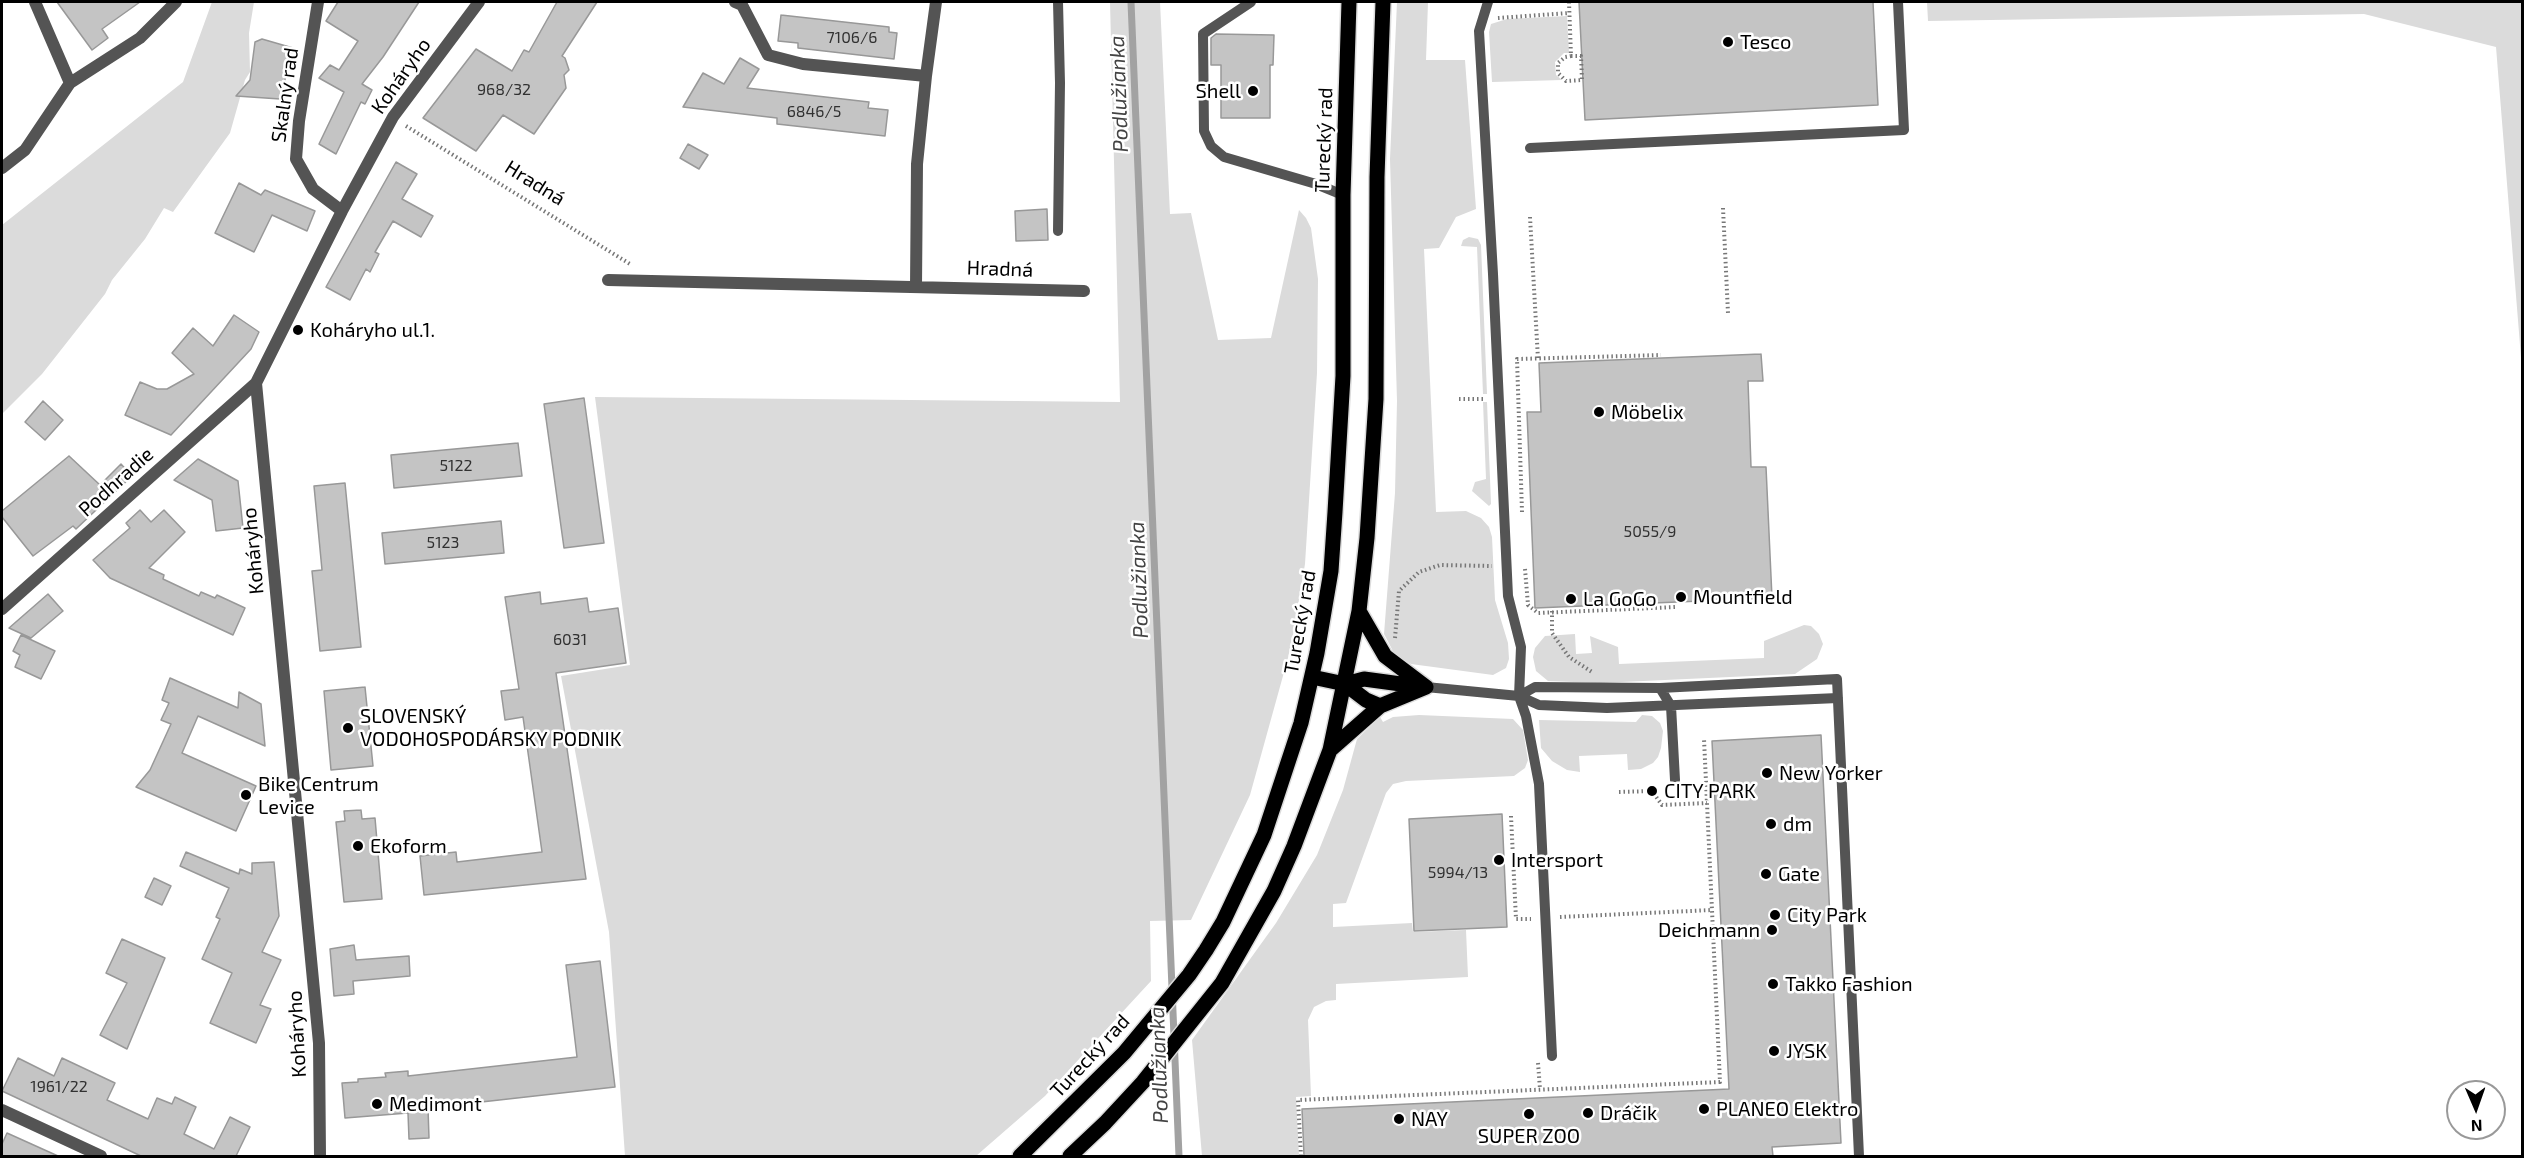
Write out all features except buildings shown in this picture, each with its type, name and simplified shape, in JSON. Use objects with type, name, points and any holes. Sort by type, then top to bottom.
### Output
[{"type":"main road","name":"Turecký rad","points":[[1020,1156],[1096,1083],[1189,975],[1223,922],[1264,835],[1284,781],[1312,677],[1331,571],[1343,376],[1343,195],[1349,2]]},
{"type":"main road","points":[[1070,1156],[1105,1124],[1156,1066],[1222,982],[1274,891],[1294,846],[1330,750],[1359,611],[1376,399],[1377,177],[1383,2]]},
{"type":"main road","points":[[1359,611],[1385,656],[1426,687]]},
{"type":"main road","points":[[1312,677],[1345,684],[1366,700],[1380,706]]},
{"type":"main road","points":[[1345,684],[1364,679],[1426,687]]},
{"type":"main road","points":[[1330,750],[1380,706],[1426,687]]},
{"type":"street","points":[[34,2],[70,83]]},
{"type":"street","points":[[2,168],[25,150],[70,83],[140,39],[176,2]]},
{"type":"street","name":"Skalný rad","points":[[318,2],[299,121],[296,159],[313,189],[342,211]]},
{"type":"street","name":"Koháryho","points":[[320,1156],[319,1043],[256,383],[342,211],[393,117],[479,2]]},
{"type":"street","points":[[735,2],[742,5],[768,55],[803,64],[926,76]]},
{"type":"street","points":[[916,286],[917,164],[936,2]]},
{"type":"street","name":"Hradná","points":[[608,280],[1084,291]]},
{"type":"street","name":"Podhradie","points":[[2,609],[256,383]]},
{"type":"street","points":[[2,1110],[101,1156]]},
{"type":"lane","points":[[1058,2],[1060,83],[1058,231]]},
{"type":"lane","points":[[1248,2],[1203,34],[1204,131],[1211,146],[1224,157],[1316,184],[1343,195]]},
{"type":"lane","points":[[1488,2],[1479,31],[1492,241],[1506,565],[1508,596],[1521,647],[1520,696],[1539,784],[1552,1056]]},
{"type":"lane","points":[[1530,148],[1904,130],[1898,2]]},
{"type":"lane","points":[[1520,696],[1535,687],[1660,688],[1837,679],[1859,1156]]},
{"type":"lane","points":[[1426,687],[1520,696],[1539,705],[1607,708],[1838,698]]},
{"type":"lane","points":[[1660,688],[1671,706],[1675,780]]},
{"type":"path","points":[[1569,2],[1571,56]]},
{"type":"path","points":[[1483,19],[1569,13]]},
{"type":"path","points":[[1571,56],[1581,56],[1582,80],[1566,81],[1558,73],[1558,63],[1565,57],[1571,56]]},
{"type":"path","name":"Hradná","points":[[393,117],[657,281]]},
{"type":"path","points":[[1723,208],[1728,313]]},
{"type":"path","points":[[1530,217],[1538,359]]},
{"type":"path","points":[[1522,516],[1517,359],[1661,355]]},
{"type":"path","points":[[1459,399],[1488,398]]},
{"type":"path","points":[[1552,610],[1552,633],[1569,657],[1597,675]]},
{"type":"path","points":[[1301,1156],[1298,1100],[1720,1082],[1704,739]]},
{"type":"path","points":[[1619,792],[1652,791],[1662,805],[1707,802]]},
{"type":"path","points":[[1511,816],[1516,920],[1712,910]]},
{"type":"shaded area","points":[[212,2],[254,2],[249,33],[250,72],[245,80],[230,133],[173,212],[164,208],[145,239],[112,280],[105,294],[42,374],[2,414],[2,225],[183,82]]},
{"type":"shaded area","points":[[1110,2],[1160,2],[1170,214],[1191,213],[1218,340],[1271,338],[1299,210],[1311,228],[1318,279],[1317,373],[1305,564],[1291,647],[1250,795],[1191,920],[1150,921],[1151,981],[1045,1096],[976,1156],[625,1156],[609,932],[561,676],[630,665],[595,397],[1120,402]]},
{"type":"shaded area","points":[[1397,2],[1428,2],[1426,60],[1465,60],[1476,209],[1456,217],[1439,248],[1424,249],[1436,512],[1466,511],[1481,518],[1489,527],[1492,537],[1495,600],[1508,643],[1509,659],[1506,668],[1493,675],[1411,664],[1395,655],[1384,634],[1395,493],[1397,401],[1390,159]]},
{"type":"shaded area","points":[[1927,2],[2522,2],[2522,370],[2496,47],[2364,14],[1928,21]]},
{"type":"shaded area","points":[[1567,16],[1569,53],[1564,53],[1555,62],[1556,75],[1562,80],[1492,82],[1489,32],[1491,24],[1507,19]]},
{"type":"shaded area","points":[[1469,237],[1478,239],[1481,245],[1487,394],[1483,394],[1477,247],[1461,246],[1463,240]]},
{"type":"shaded area","points":[[1483,402],[1487,402],[1491,504],[1489,506],[1472,491],[1475,482],[1486,479]]},
{"type":"shaded area","points":[[1804,625],[1811,626],[1819,634],[1823,644],[1817,659],[1795,674],[1600,683],[1548,681],[1536,671],[1533,657],[1535,648],[1545,636],[1575,634],[1576,654],[1592,653],[1590,636],[1618,647],[1619,664],[1764,658],[1764,641]]},
{"type":"shaded area","points":[[1419,715],[1513,719],[1523,730],[1528,760],[1525,768],[1514,776],[1406,781],[1393,784],[1386,793],[1346,903],[1333,904],[1333,927],[1412,923],[1413,932],[1466,930],[1468,977],[1336,984],[1336,1000],[1326,1001],[1314,1007],[1308,1020],[1311,1096],[1296,1097],[1299,1156],[1202,1156],[1192,1040],[1276,923],[1317,855],[1343,790],[1357,739],[1380,717],[1383,722],[1393,717]]},
{"type":"shaded area","points":[[1642,715],[1652,716],[1660,723],[1663,731],[1658,757],[1653,763],[1641,769],[1628,770],[1627,754],[1579,756],[1580,772],[1567,770],[1552,761],[1541,748],[1539,720],[1636,722]]},
{"type":"waterway","name":"Podlužianka","points":[[1131,2],[1179,1156]]},
{"type":"place","name":"Tesco","points":[[1728,42]]},
{"type":"place","name":"Shell","points":[[1253,91]]},
{"type":"place","name":"Koháryho ul.1.","points":[[298,330]]},
{"type":"place","name":"Möbelix","points":[[1599,412]]},
{"type":"place","name":"Mountfield","points":[[1681,597]]},
{"type":"place","name":"La GoGo","points":[[1571,599]]},
{"type":"place","name":"SLOVENSKÝ VODOHOSPODÁRSKY PODNIK","points":[[348,728]]},
{"type":"place","name":"New Yorker","points":[[1767,773]]},
{"type":"place","name":"CITY PARK","points":[[1652,791]]},
{"type":"place","name":"Bike Centrum Levice","points":[[246,795]]},
{"type":"place","name":"dm","points":[[1771,824]]},
{"type":"place","name":"Ekoform","points":[[358,846]]},
{"type":"place","name":"Intersport","points":[[1499,860]]},
{"type":"place","name":"Gate","points":[[1766,874]]},
{"type":"place","name":"City Park","points":[[1775,915]]},
{"type":"place","name":"Deichmann","points":[[1772,930]]},
{"type":"place","name":"Takko Fashion","points":[[1773,984]]},
{"type":"place","name":"JYSK","points":[[1774,1051]]},
{"type":"place","name":"Medimont","points":[[377,1104]]},
{"type":"place","name":"PLANEO Elektro","points":[[1704,1109]]},
{"type":"place","name":"Dráčik","points":[[1588,1113]]},
{"type":"place","name":"SUPER ZOO","points":[[1529,1114]]},
{"type":"place","name":"NAY","points":[[1399,1119]]}]
